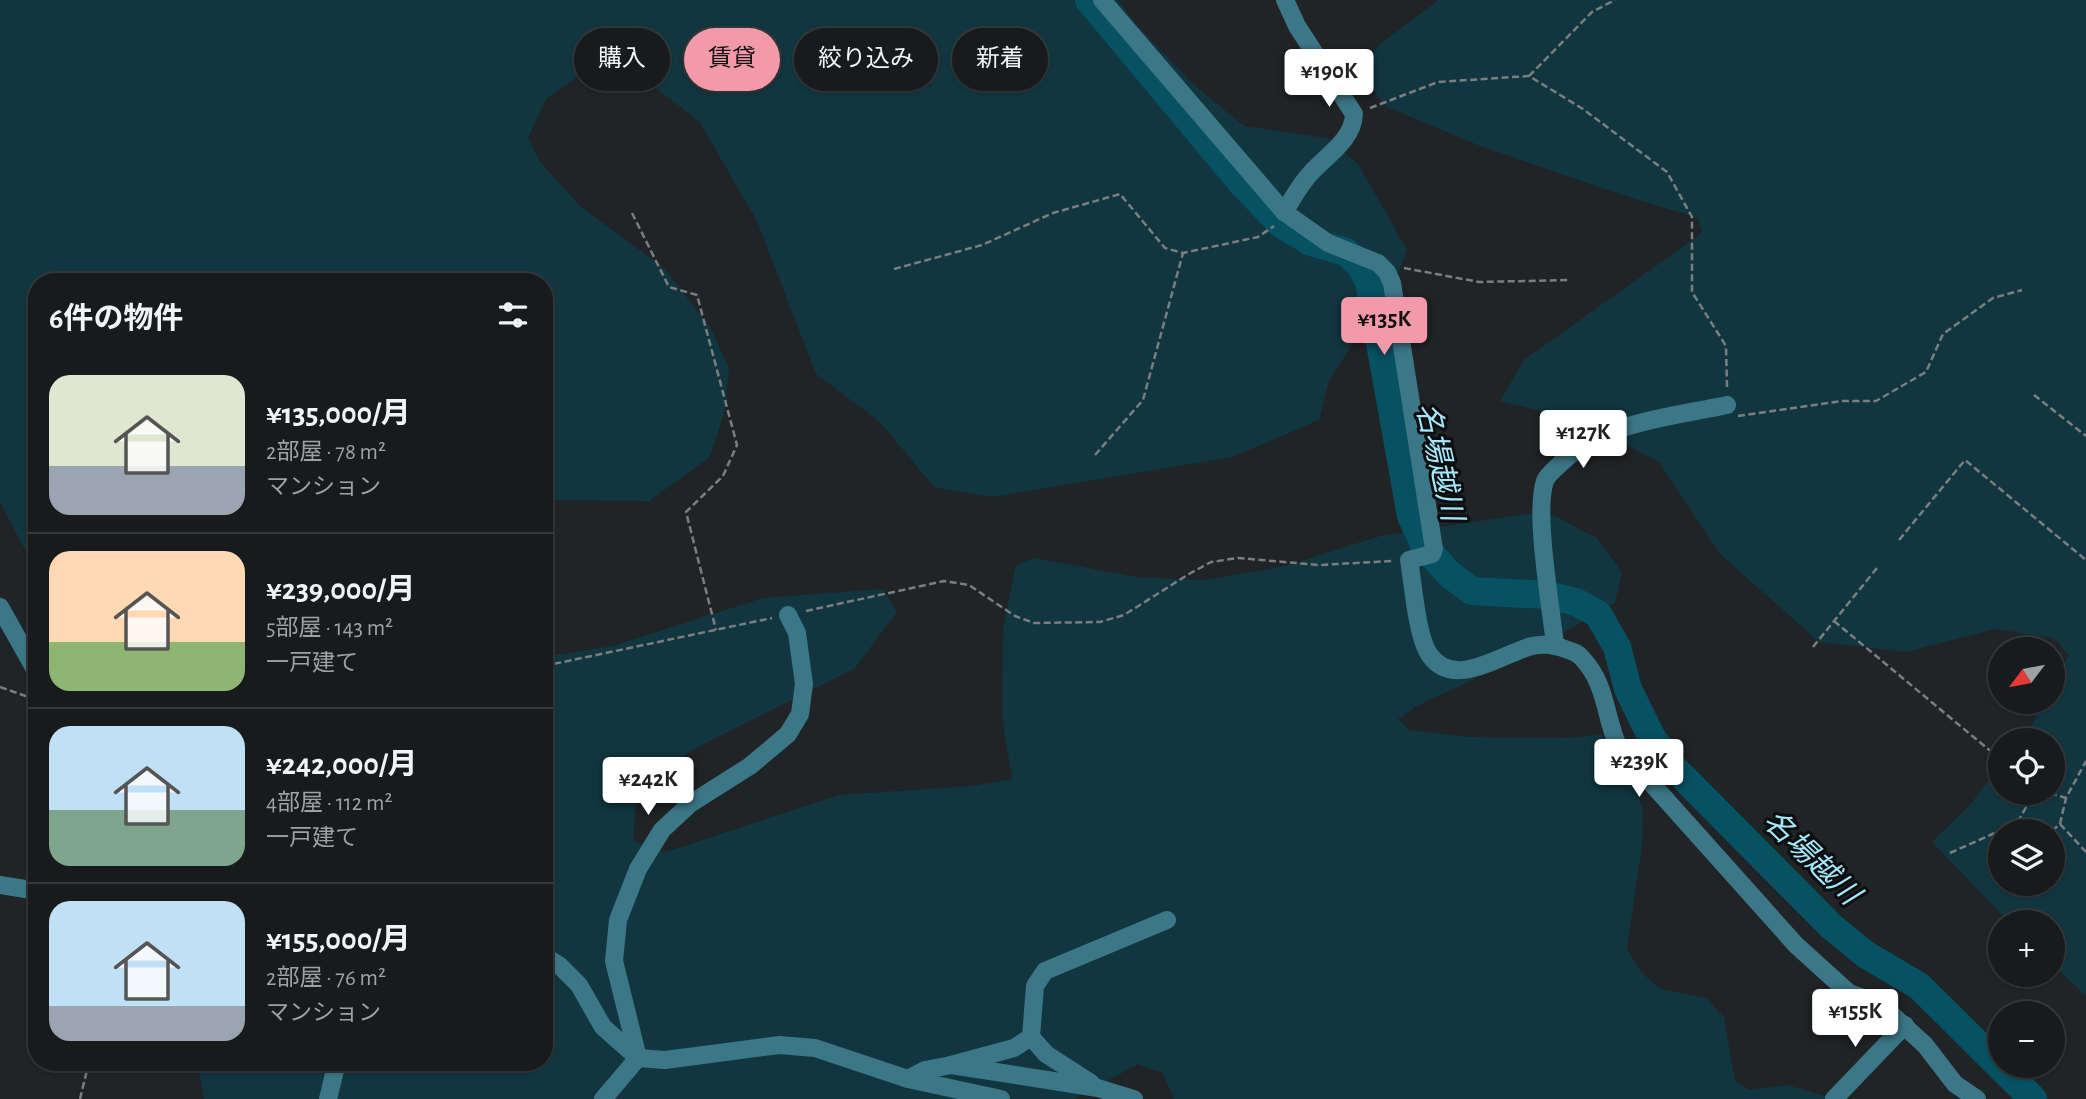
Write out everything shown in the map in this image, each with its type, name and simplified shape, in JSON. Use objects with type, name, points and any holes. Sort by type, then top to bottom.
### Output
[{"type":"street","points":[[1102,0],[1284,212],[1328,243],[1378,263],[1387,272],[1392,283],[1434,549],[1432,554],[1417,559],[1423,641],[1428,654],[1450,671],[1467,670],[1532,646],[1555,645],[1579,654],[1593,671],[1605,697],[1609,726],[1618,746],[1796,945],[1849,993],[1879,1003],[1905,1025],[1925,1045],[1955,1084],[1977,1099]]},
{"type":"street","points":[[1284,212],[1307,177],[1348,135],[1353,125],[1350,105],[1297,26],[1285,0]]},
{"type":"street","points":[[1555,645],[1541,512],[1545,479],[1564,459],[1597,438],[1630,425],[1727,405]]},
{"type":"street","points":[[0,607],[28,657]]},
{"type":"street","points":[[638,1058],[614,961],[618,920],[638,869],[662,830],[690,804],[750,766],[788,734],[800,714],[804,684],[797,633],[788,615]]},
{"type":"street","points":[[0,885],[28,890]]},
{"type":"street","points":[[1098,1088],[1046,1054],[1031,1037],[1035,986],[1045,971],[1167,920]]},
{"type":"street","points":[[553,962],[579,985],[603,1027],[638,1058],[665,1060],[779,1045],[814,1048],[908,1079],[1001,1099]]},
{"type":"street","points":[[1834,1099],[1905,1025]]},
{"type":"street","points":[[908,1079],[925,1070],[1014,1048],[1031,1037]]},
{"type":"street","points":[[603,1099],[638,1058]]},
{"type":"street","points":[[951,1065],[1098,1088],[1134,1099]]},
{"type":"street","points":[[328,1099],[335,1071]]},
{"type":"path","points":[[1529,76],[1592,12],[1615,0]]},
{"type":"path","points":[[1353,114],[1438,82],[1529,76],[1583,109],[1667,173],[1692,217],[1692,292],[1726,346],[1727,405],[1736,416],[1842,401],[1877,401],[1926,372],[1943,334],[1993,298],[2022,290]]},
{"type":"path","points":[[894,269],[982,245],[1053,214],[1120,194],[1166,248],[1183,253],[1258,237],[1273,227]]},
{"type":"path","points":[[632,213],[669,287],[697,295],[737,445],[723,476],[686,512],[716,630]]},
{"type":"path","points":[[1095,455],[1143,400],[1183,253]]},
{"type":"path","points":[[1387,272],[1406,268],[1479,282],[1569,280]]},
{"type":"path","points":[[2034,396],[2086,436]]},
{"type":"path","points":[[1899,540],[1965,460],[2086,560]]},
{"type":"path","points":[[553,664],[944,581],[969,585],[1016,616],[1034,623],[1100,622],[1124,615],[1211,562],[1238,558],[1319,565],[1417,559]]},
{"type":"path","points":[[1812,647],[1877,568]]},
{"type":"path","points":[[1834,621],[1988,748]]},
{"type":"path","points":[[0,687],[28,697]]},
{"type":"path","points":[[2061,819],[2066,798],[2086,761]]},
{"type":"path","points":[[1950,853],[1997,832],[2020,818],[2027,805]]},
{"type":"path","points":[[2065,829],[2086,852]]},
{"type":"path","points":[[80,1099],[87,1071]]},
{"type":"shaded area","points":[[0,0],[1118,0],[1134,22],[1193,84],[1244,126],[1327,138],[1358,164],[1407,250],[1396,278],[1329,380],[1319,420],[1233,457],[992,497],[934,487],[880,422],[816,374],[757,221],[699,121],[660,91],[670,91],[670,28],[574,28],[574,79],[546,99],[528,138],[540,162],[581,207],[664,268],[710,327],[729,368],[725,409],[710,457],[649,501],[553,500],[553,273],[28,273],[28,553],[0,502]]},
{"type":"shaded area","points":[[1439,0],[2086,0],[2086,996],[2065,976],[2065,910],[1997,910],[1932,842],[1969,806],[1988,781],[1988,805],[2065,805],[2065,728],[2029,728],[2038,714],[2065,714],[2065,663],[2069,655],[2065,650],[2065,637],[1995,629],[1906,652],[1819,642],[1720,554],[1659,462],[1579,420],[1500,401],[1524,360],[1702,233],[1698,218],[1478,145],[1387,107],[1357,71],[1380,44]]},
{"type":"shaded area","points":[[1545,511],[1597,538],[1622,572],[1615,603],[1518,658],[1417,706],[1398,719],[1409,730],[1470,737],[1569,738],[1600,734],[1630,762],[1643,813],[1642,845],[1627,949],[1641,972],[1660,989],[1706,998],[1724,1017],[1735,1081],[1749,1090],[1787,1085],[1835,1099],[1174,1099],[1163,1073],[1138,1064],[1074,1099],[204,1099],[199,1071],[553,1071],[553,656],[613,646],[763,598],[883,589],[897,612],[855,668],[707,742],[638,783],[633,841],[666,852],[839,795],[972,786],[1012,779],[1002,718],[1003,629],[1016,565],[1035,558],[1136,577],[1205,580],[1286,566],[1380,536]]},
{"type":"waterway","name":"名場越川","points":[[1089,0],[1240,181],[1281,224],[1311,242],[1346,252],[1361,266],[1369,282],[1411,516],[1425,547],[1449,574],[1472,591],[1547,595],[1576,602],[1598,614],[1617,647],[1628,689],[1652,738],[1673,767],[1832,927],[1865,954],[1919,986],[2033,1099]]}]
